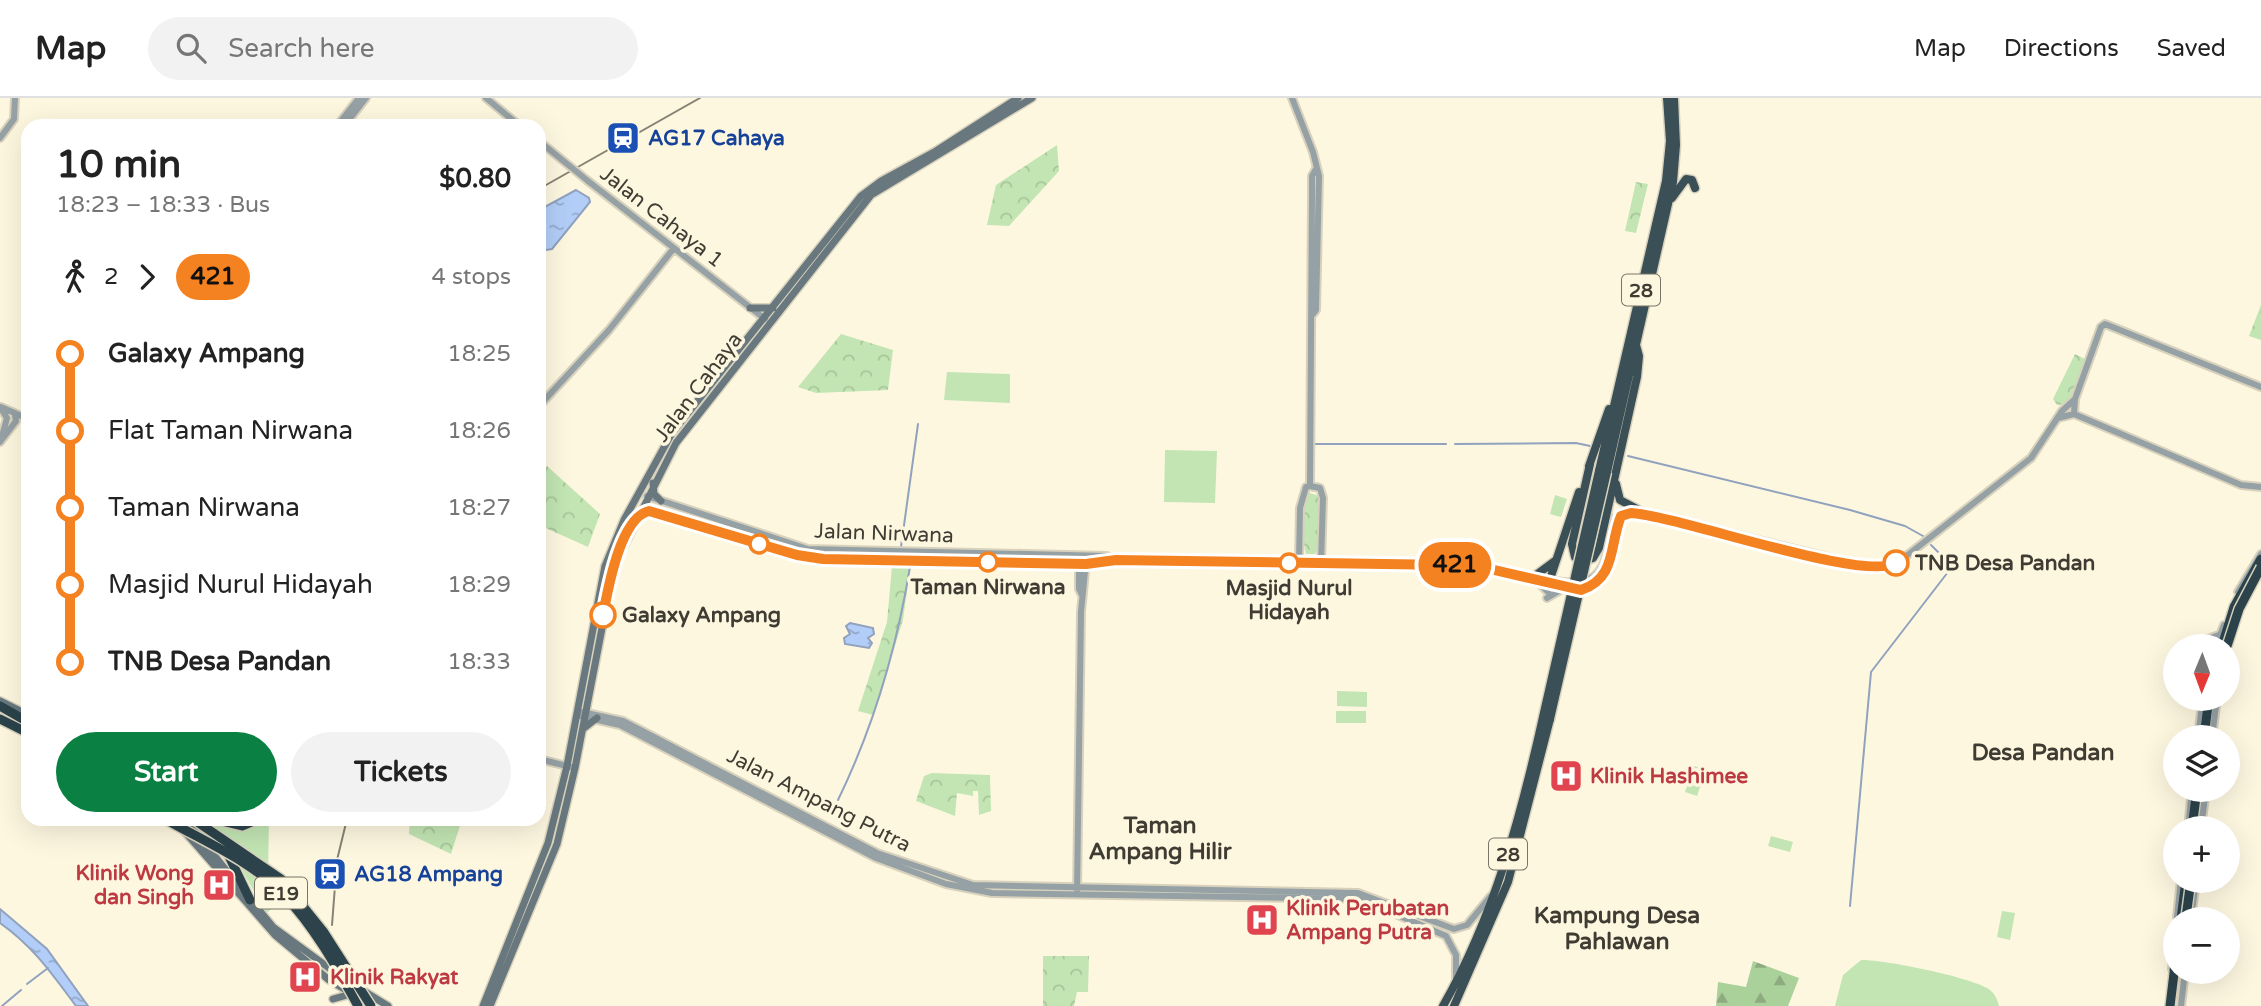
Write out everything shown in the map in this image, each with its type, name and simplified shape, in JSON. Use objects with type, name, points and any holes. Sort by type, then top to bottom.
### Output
[{"type":"highway","name":"28","points":[[1603,471],[1618,388],[1666,181],[1670,141],[1667,98]]},
{"type":"highway","name":"28","points":[[1454,1006],[1508,882],[1603,471],[1669,203],[1676,153],[1674,98]]},
{"type":"highway","points":[[1669,203],[1686,178],[1692,180],[1695,188]]},
{"type":"highway","points":[[1590,464],[1572,544],[1572,553],[1580,560],[1589,561],[1597,554],[1639,365],[1635,344]]},
{"type":"highway","points":[[1549,582],[1618,388]]},
{"type":"highway","points":[[1615,478],[1620,500],[1637,509]]},
{"type":"highway","points":[[2227,634],[2234,607],[2261,556]]},
{"type":"highway","points":[[1532,578],[1557,558]]},
{"type":"highway","points":[[2229,634],[2261,568]]},
{"type":"highway","points":[[0,706],[21,718]]},
{"type":"highway","points":[[0,718],[21,728]]},
{"type":"highway","name":"28","points":[[1443,1006],[1493,894],[1514,834],[1546,718]]},
{"type":"highway","name":"E19","points":[[177,826],[254,871],[283,895],[339,971],[358,1006]]},
{"type":"highway","name":"E19","points":[[203,826],[281,879],[374,1004]]},
{"type":"highway","points":[[209,826],[225,849],[250,900]]},
{"type":"highway","points":[[2172,1006],[2174,984]]},
{"type":"highway","points":[[2172,1006],[2177,984]]},
{"type":"main road","name":"Jalan Cahaya","points":[[483,1006],[548,842],[582,731],[581,714],[587,700],[614,566],[643,500],[685,427],[765,319],[776,310],[871,188],[1018,98]]},
{"type":"main road","name":"Jalan Cahaya","points":[[490,1006],[545,877],[571,767],[605,566],[643,480],[672,433],[879,189],[966,140],[1032,98]]},
{"type":"main road","points":[[750,308],[776,310]]},
{"type":"main road","points":[[750,308],[758,330]]},
{"type":"main road","points":[[624,520],[643,500],[643,480]]},
{"type":"main road","points":[[653,482],[654,494],[661,501]]},
{"type":"main road","points":[[635,519],[645,512],[656,511]]},
{"type":"main road","points":[[582,731],[586,724],[598,716],[587,700]]},
{"type":"main road","points":[[0,701],[21,712]]},
{"type":"main road","points":[[178,826],[202,849],[268,929],[341,988],[374,1004],[388,1006]]},
{"type":"main road","points":[[191,826],[273,927],[374,1004]]},
{"type":"main road","points":[[339,975],[341,988]]},
{"type":"main road","points":[[329,980],[332,997],[351,994]]},
{"type":"main road","points":[[341,988],[347,987],[374,1004]]},
{"type":"street","points":[[0,138],[13,124],[15,98]]},
{"type":"street","points":[[342,119],[359,98]]},
{"type":"street","points":[[350,119],[366,98]]},
{"type":"street","points":[[488,98],[512,119]]},
{"type":"street","points":[[1292,98],[1313,152],[1319,176],[1310,485],[1303,491],[1300,508],[1299,563]]},
{"type":"street","name":"Jalan Cahaya 1","points":[[546,147],[765,319]]},
{"type":"street","points":[[546,398],[609,330],[674,248]]},
{"type":"street","points":[[2074,414],[2075,399],[2101,327],[2105,324],[2261,387]]},
{"type":"street","points":[[1116,560],[1477,566],[1549,582],[1564,588],[1585,589],[1601,578],[1611,562],[1618,523],[1626,513],[1879,569],[1903,558],[2031,458],[2056,419],[2075,399]]},
{"type":"street","points":[[0,406],[21,416]]},
{"type":"street","points":[[0,406],[6,416],[1,441]]},
{"type":"street","points":[[4,430],[14,413]]},
{"type":"street","points":[[1,441],[16,421],[14,413]]},
{"type":"street","points":[[2056,419],[2074,414],[2241,485],[2261,487]]},
{"type":"street","points":[[1310,485],[1320,488],[1323,498],[1321,563]]},
{"type":"street","name":"Jalan Nirwana","points":[[643,500],[661,501],[799,546],[832,550],[1107,556],[1116,560]]},
{"type":"street","name":"Jalan Nirwana","points":[[643,500],[656,511],[718,532],[797,555],[823,559],[1080,567],[1116,560]]},
{"type":"street","points":[[1549,582],[1580,582],[1597,574],[1606,558],[1616,514],[1628,508],[1842,561]]},
{"type":"street","points":[[701,514],[702,522],[718,532]]},
{"type":"street","points":[[797,555],[799,546]]},
{"type":"street","points":[[1076,891],[1082,595],[1080,567],[1083,555]]},
{"type":"street","points":[[2221,634],[2244,580],[2261,556]]},
{"type":"street","points":[[2229,634],[2261,568]]},
{"type":"street","points":[[1532,578],[1547,595],[1564,588]]},
{"type":"street","points":[[2234,634],[2251,584]]},
{"type":"street","name":"Jalan Ampang Putra","points":[[581,714],[598,716],[644,731],[877,853],[973,885],[1076,891],[1361,899],[1446,936],[1456,955],[1455,984]]},
{"type":"street","points":[[546,761],[571,767]]},
{"type":"street","name":"Jalan Ampang Putra","points":[[1076,891],[1358,893],[1454,929],[1467,925],[1493,894]]},
{"type":"street","points":[[2172,1006],[2173,984]]},
{"type":"street","points":[[2180,984],[2181,1006]]},
{"type":"green space","points":[[1057,145],[1059,171],[1009,226],[987,225],[996,185]]},
{"type":"green space","points":[[1636,182],[1648,184],[1636,233],[1625,231]]},
{"type":"green space","points":[[2261,305],[2261,340],[2249,336]]},
{"type":"green space","points":[[841,334],[893,350],[888,390],[816,393],[798,387]]},
{"type":"green space","points":[[2075,354],[2085,359],[2068,404],[2057,405],[2053,399]]},
{"type":"green space","points":[[947,372],[1010,374],[1010,403],[944,400]]},
{"type":"green space","points":[[1165,450],[1217,451],[1215,503],[1164,502]]},
{"type":"green space","points":[[546,467],[600,514],[588,547],[546,528]]},
{"type":"green space","points":[[1307,492],[1319,496],[1318,549],[1315,554],[1306,554],[1303,540],[1303,514]]},
{"type":"green space","points":[[1555,495],[1567,499],[1561,517],[1550,514]]},
{"type":"green space","points":[[892,566],[910,567],[903,620],[873,715],[858,711],[887,622]]},
{"type":"green space","points":[[1337,691],[1367,692],[1367,707],[1337,706]]},
{"type":"green space","points":[[1336,711],[1366,711],[1366,723],[1336,723]]},
{"type":"green space","points":[[1694,766],[1706,769],[1697,796],[1685,792]]},
{"type":"green space","points":[[932,773],[990,775],[991,811],[979,815],[978,791],[973,791],[973,796],[957,793],[955,816],[916,801],[924,776]]},
{"type":"green space","points":[[207,826],[269,826],[268,874],[290,896],[266,913],[232,852]]},
{"type":"green space","points":[[410,826],[460,826],[451,854],[409,834]]},
{"type":"green space","points":[[1771,836],[1793,842],[1790,852],[1768,846]]},
{"type":"green space","points":[[2002,911],[2015,913],[2010,940],[1997,937]]},
{"type":"green space","points":[[1043,956],[1089,956],[1088,992],[1077,992],[1074,1006],[1043,1006]]},
{"type":"green space","points":[[1861,960],[1887,962],[1963,979],[1992,991],[1999,1006],[1835,1006],[1843,975]]},
{"type":"green space","points":[[1753,961],[1799,978],[1788,1006],[1716,1006],[1718,982],[1746,987]]},
{"type":"water","points":[[576,190],[589,198],[590,202],[552,249],[546,250],[546,206]]},
{"type":"water","points":[[850,623],[873,628],[874,634],[868,638],[872,643],[869,648],[845,644],[844,638],[850,634],[846,626]]},
{"type":"water","points":[[0,909],[47,949],[88,1006],[76,1006],[32,951],[0,923]]},
{"type":"waterway","points":[[901,547],[918,424]]},
{"type":"waterway","points":[[1455,444],[1576,443],[1590,446]]},
{"type":"waterway","points":[[1315,444],[1446,444]]},
{"type":"waterway","points":[[1628,456],[1850,510],[1905,526],[1923,536]]},
{"type":"waterway","points":[[1850,906],[1871,672],[1948,572],[1951,565],[1931,545]]},
{"type":"waterway","points":[[838,800],[851,773],[882,686],[910,567]]},
{"type":"waterway","points":[[27,984],[48,968]]},
{"type":"waterway","points":[[2,1006],[21,990]]},
{"type":"tram line","points":[[546,185],[700,98]]},
{"type":"tram line","points":[[332,925],[337,860],[345,826]]},
{"type":"bus line","name":"421","points":[[603,615],[614,566],[624,540],[635,519],[649,511],[797,555],[823,559],[1086,564],[1106,564],[1116,560],[1477,566],[1581,590],[1592,585],[1608,570],[1621,516],[1636,513],[1834,561],[1879,569],[1896,563]]},
{"type":"place","name":"AG17 Cahaya","points":[[623,138]]},
{"type":"place","name":"Taman Nirwana","points":[[988,562]]},
{"type":"place","name":"Masjid Nurul Hidayah","points":[[1289,563]]},
{"type":"place","name":"TNB Desa Pandan","points":[[1896,563]]},
{"type":"place","name":"Galaxy Ampang","points":[[603,615]]},
{"type":"place","name":"Klinik Hashimee","points":[[1566,776]]},
{"type":"place","name":"AG18 Ampang","points":[[330,874]]},
{"type":"place","name":"Klinik Wong dan Singh","points":[[219,885]]},
{"type":"place","name":"Klinik Perubatan Ampang Putra","points":[[1262,920]]},
{"type":"place","name":"Klinik Rakyat","points":[[305,977]]},
{"type":"district","name":"Desa Pandan","points":[[2043,752]]},
{"type":"district","name":"Taman Ampang Hilir","points":[[1160,838]]},
{"type":"district","name":"Kampung Desa Pahlawan","points":[[1617,928]]}]
